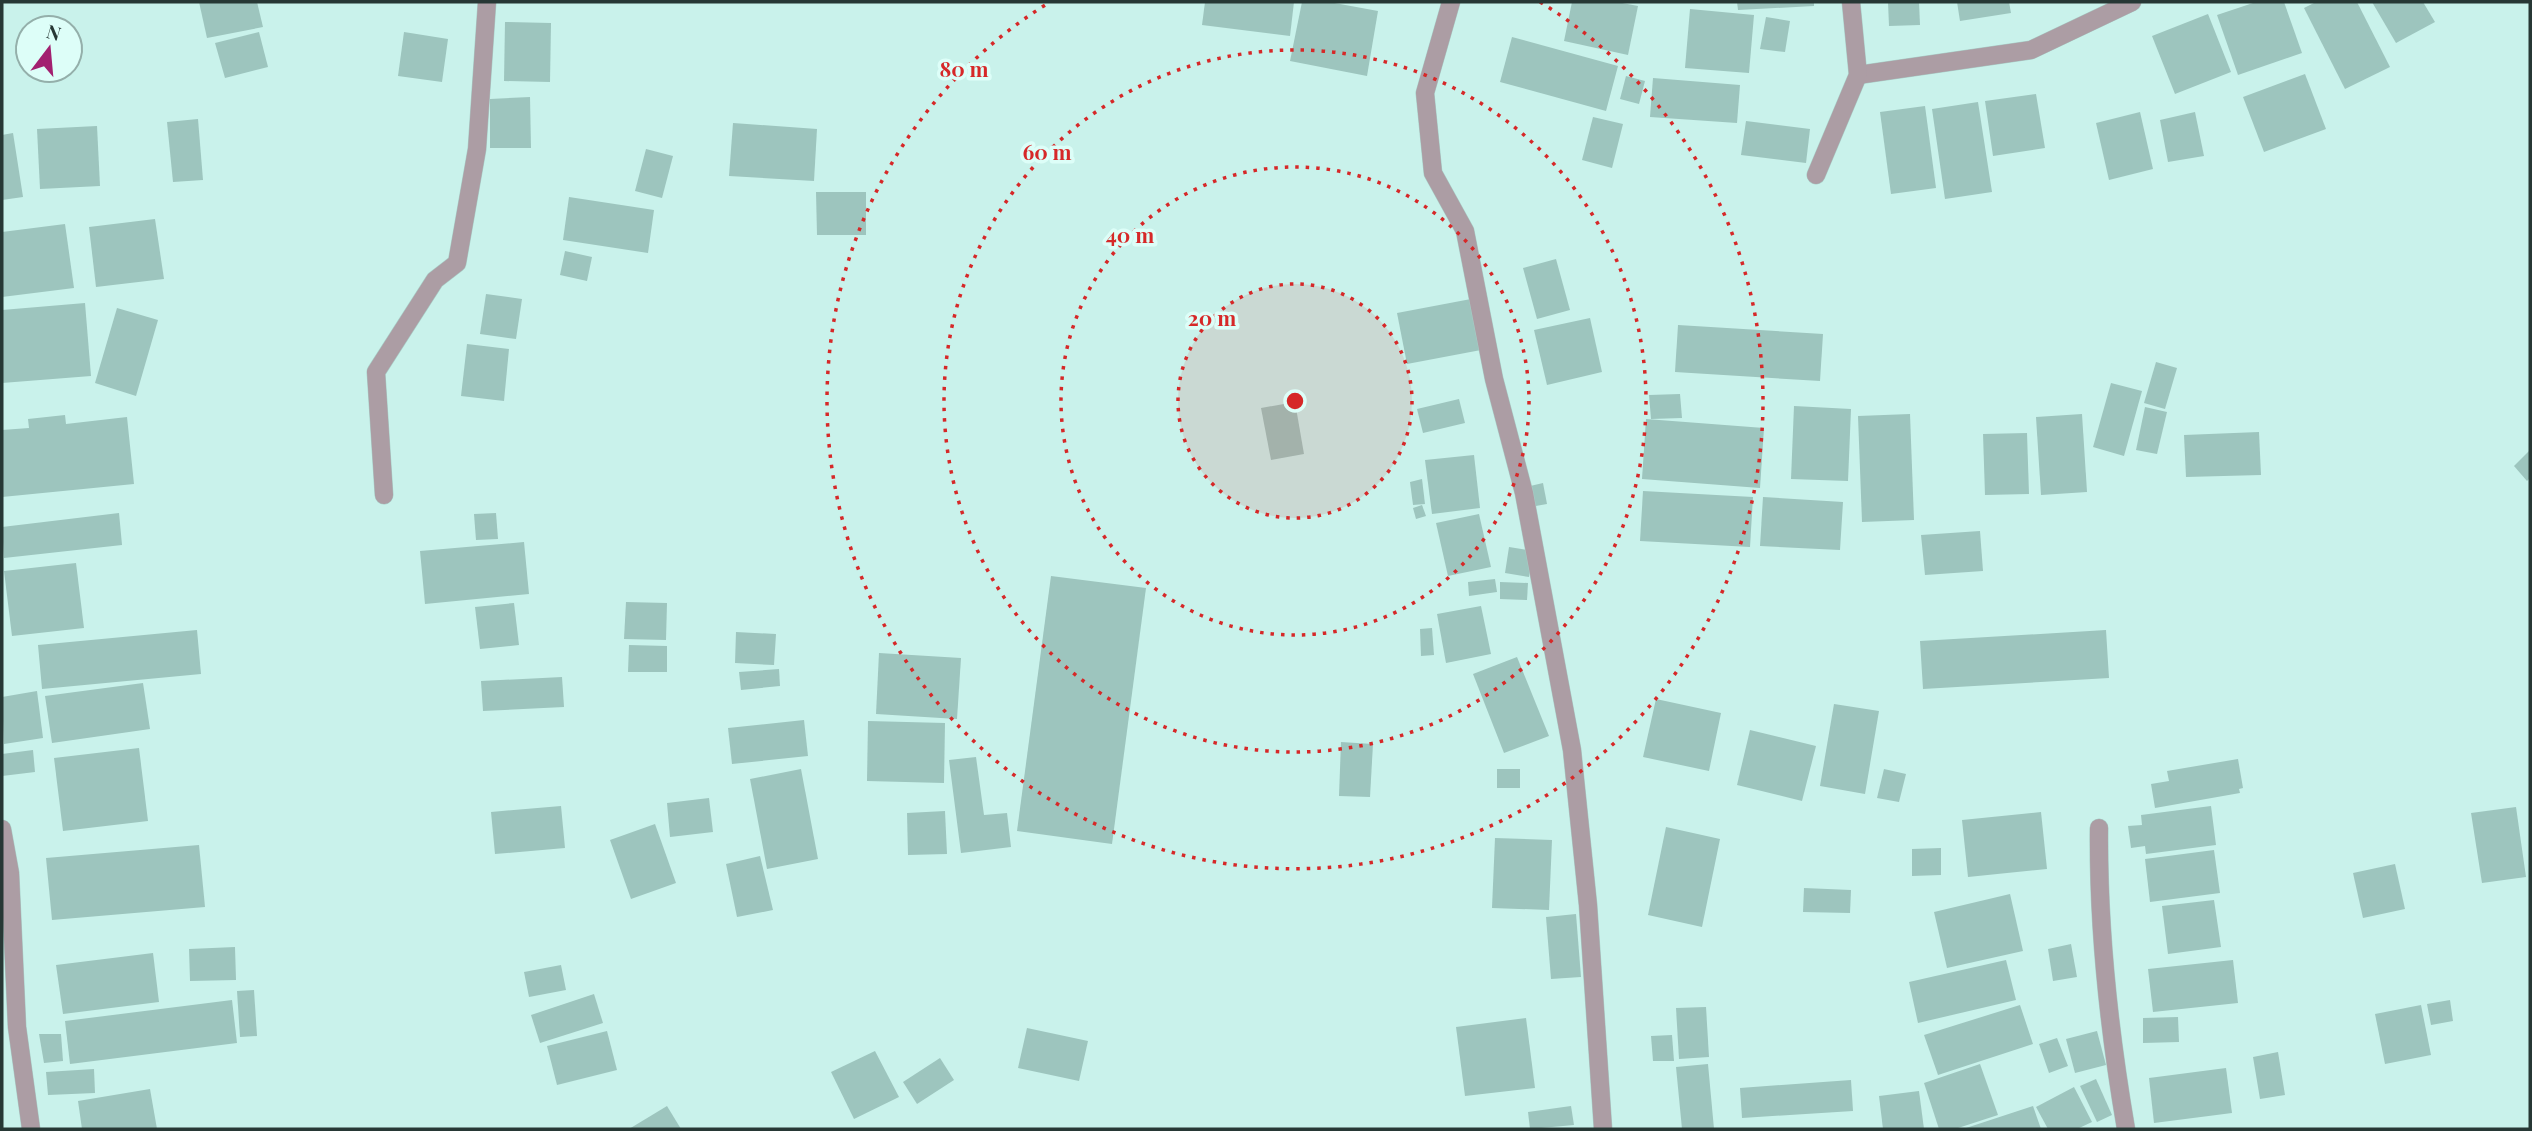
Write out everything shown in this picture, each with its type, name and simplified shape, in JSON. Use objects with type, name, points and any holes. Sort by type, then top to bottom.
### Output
[{"type":"street","points":[[384,495],[376,372],[435,281],[457,262],[477,149],[487,2]]},
{"type":"street","points":[[1451,2],[1425,93],[1433,173],[1465,231],[1494,379],[1524,493],[1572,750],[1588,905],[1602,1129]]},
{"type":"street","points":[[1816,175],[1858,75],[1851,2]]},
{"type":"street","points":[[1858,75],[2031,50],[2132,2]]},
{"type":"street","points":[[2099,828],[2098,895],[2108,1010],[2126,1129]]},
{"type":"street","points":[[2,829],[10,873],[9,1028],[31,1129]]},
{"type":"building","points":[[199,2],[257,2],[263,27],[207,38]]},
{"type":"building","points":[[1205,2],[1294,2],[1290,36],[1202,25]]},
{"type":"building","points":[[1302,2],[1329,2],[1378,11],[1367,76],[1290,61]]},
{"type":"building","points":[[1572,2],[1617,2],[1638,6],[1628,55],[1564,41]]},
{"type":"building","points":[[1737,2],[1814,2],[1814,6],[1738,10]]},
{"type":"building","points":[[1888,2],[1919,2],[1920,25],[1889,26]]},
{"type":"building","points":[[1957,2],[2009,2],[2011,13],[1960,21]]},
{"type":"building","points":[[2256,2],[2284,2],[2302,53],[2238,75],[2217,15]]},
{"type":"building","points":[[2316,2],[2357,2],[2390,67],[2345,89],[2304,8]]},
{"type":"building","points":[[2372,2],[2423,2],[2435,22],[2396,43]]},
{"type":"building","points":[[1690,9],[1754,15],[1749,73],[1685,68]]},
{"type":"building","points":[[2208,14],[2231,72],[2175,94],[2152,36]]},
{"type":"building","points":[[1766,17],[1790,21],[1785,52],[1760,49]]},
{"type":"building","points":[[505,22],[551,23],[550,82],[504,81]]},
{"type":"building","points":[[259,32],[268,67],[225,78],[215,43]]},
{"type":"building","points":[[404,32],[448,39],[442,82],[398,76]]},
{"type":"building","points":[[1512,37],[1618,66],[1606,111],[1500,82]]},
{"type":"building","points":[[2305,74],[2326,129],[2264,152],[2243,97]]},
{"type":"building","points":[[1626,76],[1645,81],[1639,104],[1620,99]]},
{"type":"building","points":[[1653,78],[1740,85],[1737,123],[1650,117]]},
{"type":"building","points":[[2036,94],[2045,148],[1993,156],[1985,101]]},
{"type":"building","points":[[530,97],[531,148],[490,148],[490,99]]},
{"type":"building","points":[[1978,102],[1992,192],[1945,199],[1932,109]]},
{"type":"building","points":[[1925,106],[1936,188],[1891,194],[1880,112]]},
{"type":"building","points":[[2140,112],[2153,169],[2109,180],[2096,123]]},
{"type":"building","points":[[2195,112],[2204,156],[2168,162],[2160,120]]},
{"type":"building","points":[[1593,117],[1623,124],[1612,168],[1582,160]]},
{"type":"building","points":[[198,119],[203,180],[173,182],[167,122]]},
{"type":"building","points":[[1746,121],[1810,129],[1806,163],[1741,155]]},
{"type":"building","points":[[733,123],[817,129],[814,181],[729,176]]},
{"type":"building","points":[[97,126],[100,186],[40,189],[37,129]]},
{"type":"building","points":[[13,133],[23,197],[2,200],[2,135]]},
{"type":"building","points":[[646,149],[673,156],[662,198],[635,191]]},
{"type":"building","points":[[816,192],[866,192],[866,235],[817,235]]},
{"type":"building","points":[[569,197],[654,210],[648,253],[563,240]]},
{"type":"building","points":[[155,219],[164,279],[96,287],[89,227]]},
{"type":"building","points":[[65,224],[74,288],[2,297],[2,232]]},
{"type":"building","points":[[565,251],[592,257],[587,281],[560,275]]},
{"type":"building","points":[[1556,259],[1570,310],[1537,319],[1523,268]]},
{"type":"building","points":[[486,294],[522,299],[516,339],[480,334]]},
{"type":"building","points":[[1471,299],[1481,350],[1407,364],[1397,313]]},
{"type":"building","points":[[85,303],[91,376],[2,383],[2,310]]},
{"type":"building","points":[[117,308],[158,320],[136,396],[95,383]]},
{"type":"building","points":[[1590,318],[1602,372],[1547,385],[1534,330]]},
{"type":"building","points":[[1678,325],[1823,334],[1820,381],[1675,372]]},
{"type":"building","points":[[467,344],[509,349],[504,401],[461,396]]},
{"type":"building","points":[[2156,362],[2177,368],[2165,409],[2144,403]]},
{"type":"building","points":[[2111,383],[2142,391],[2124,456],[2093,447]]},
{"type":"building","points":[[1680,394],[1682,418],[1651,419],[1649,395]]},
{"type":"building","points":[[1459,399],[1465,423],[1423,433],[1417,409]]},
{"type":"building","points":[[1295,402],[1304,454],[1271,460],[1261,408]]},
{"type":"building","points":[[1794,406],[1851,409],[1848,481],[1791,479]]},
{"type":"building","points":[[2145,407],[2167,412],[2157,454],[2136,450]]},
{"type":"building","points":[[1910,414],[1914,520],[1862,522],[1858,416]]},
{"type":"building","points":[[2082,414],[2087,492],[2041,495],[2036,417]]},
{"type":"building","points":[[65,415],[66,424],[127,417],[134,484],[2,497],[2,430],[29,428],[28,419]]},
{"type":"building","points":[[1646,419],[1764,428],[1760,488],[1642,479]]},
{"type":"building","points":[[2259,432],[2261,475],[2186,477],[2184,435]]},
{"type":"building","points":[[2027,433],[2029,494],[1985,495],[1983,434]]},
{"type":"building","points":[[2530,450],[2530,478],[2527,481],[2514,466]]},
{"type":"building","points":[[1474,455],[1480,508],[1432,514],[1425,460]]},
{"type":"building","points":[[1422,479],[1425,504],[1413,505],[1410,482]]},
{"type":"building","points":[[1543,483],[1547,504],[1530,507],[1526,487]]},
{"type":"building","points":[[1643,491],[1753,497],[1750,547],[1640,541]]},
{"type":"building","points":[[1763,497],[1843,502],[1840,550],[1760,546]]},
{"type":"building","points":[[1422,505],[1426,516],[1416,519],[1413,508]]},
{"type":"building","points":[[119,513],[122,545],[4,558],[2,527]]},
{"type":"building","points":[[496,513],[498,539],[476,540],[474,514]]},
{"type":"building","points":[[1479,514],[1491,567],[1448,576],[1436,523]]},
{"type":"building","points":[[1980,531],[1983,571],[1925,575],[1921,535]]},
{"type":"building","points":[[524,542],[529,594],[425,604],[420,551]]},
{"type":"building","points":[[1509,547],[1533,551],[1529,577],[1505,573]]},
{"type":"building","points":[[76,563],[84,628],[12,636],[4,571]]},
{"type":"building","points":[[1051,576],[1146,588],[1112,844],[1017,831]]},
{"type":"building","points":[[1495,579],[1497,592],[1469,596],[1468,582]]},
{"type":"building","points":[[1500,582],[1528,583],[1527,600],[1500,599]]},
{"type":"building","points":[[626,602],[667,603],[666,640],[624,639]]},
{"type":"building","points":[[514,603],[519,645],[480,649],[475,607]]},
{"type":"building","points":[[1481,606],[1491,654],[1446,663],[1437,614]]},
{"type":"building","points":[[1432,628],[1434,655],[1421,656],[1420,629]]},
{"type":"building","points":[[197,630],[201,674],[42,689],[38,645]]},
{"type":"building","points":[[2106,630],[2109,678],[1923,689],[1920,641]]},
{"type":"building","points":[[736,632],[776,634],[774,665],[735,663]]},
{"type":"building","points":[[629,645],[667,646],[667,672],[628,672]]},
{"type":"building","points":[[879,653],[961,658],[957,719],[876,714]]},
{"type":"building","points":[[1517,657],[1549,736],[1504,753],[1473,674]]},
{"type":"building","points":[[779,669],[780,686],[741,690],[739,672]]},
{"type":"building","points":[[562,677],[564,707],[483,711],[481,681]]},
{"type":"building","points":[[143,683],[150,729],[52,743],[45,696]]},
{"type":"building","points":[[37,691],[43,738],[4,744],[2,697]]},
{"type":"building","points":[[1656,699],[1721,713],[1709,771],[1643,757]]},
{"type":"building","points":[[1834,704],[1879,711],[1865,794],[1820,786]]},
{"type":"building","points":[[804,720],[808,756],[732,764],[728,728]]},
{"type":"building","points":[[868,721],[945,723],[944,783],[867,781]]},
{"type":"building","points":[[1750,730],[1816,746],[1802,801],[1737,785]]},
{"type":"building","points":[[1341,742],[1373,744],[1370,797],[1339,796]]},
{"type":"building","points":[[139,748],[148,821],[63,831],[54,758]]},
{"type":"building","points":[[33,750],[35,772],[2,776],[2,754]]},
{"type":"building","points":[[976,757],[984,815],[1007,813],[1011,847],[961,853],[949,760]]},
{"type":"building","points":[[2238,759],[2243,788],[2239,789],[2240,793],[2155,808],[2151,784],[2169,781],[2167,771]]},
{"type":"building","points":[[801,769],[818,859],[767,869],[750,779]]},
{"type":"building","points":[[1497,769],[1520,769],[1520,788],[1497,788]]},
{"type":"building","points":[[1884,769],[1906,774],[1899,802],[1877,798]]},
{"type":"building","points":[[709,798],[713,832],[670,837],[667,803]]},
{"type":"building","points":[[561,806],[565,848],[495,854],[491,812]]},
{"type":"building","points":[[2211,806],[2216,845],[2146,854],[2145,846],[2131,848],[2128,826],[2142,825],[2141,815]]},
{"type":"building","points":[[2516,807],[2526,877],[2482,883],[2471,813]]},
{"type":"building","points":[[945,811],[947,854],[908,855],[907,813]]},
{"type":"building","points":[[2041,812],[2047,869],[1968,877],[1962,820]]},
{"type":"building","points":[[655,824],[676,883],[631,899],[610,840]]},
{"type":"building","points":[[1666,827],[1720,839],[1702,927],[1648,915]]},
{"type":"building","points":[[1495,838],[1552,840],[1549,910],[1492,908]]},
{"type":"building","points":[[199,845],[205,907],[52,920],[46,858]]},
{"type":"building","points":[[1941,848],[1941,875],[1912,876],[1912,849]]},
{"type":"building","points":[[2214,850],[2220,893],[2150,902],[2145,859]]},
{"type":"building","points":[[760,856],[773,910],[737,917],[726,864]]},
{"type":"building","points":[[2395,864],[2405,909],[2363,918],[2353,873]]},
{"type":"building","points":[[1804,888],[1851,890],[1850,913],[1803,912]]},
{"type":"building","points":[[2010,894],[2023,951],[1947,968],[1934,912]]},
{"type":"building","points":[[2214,900],[2221,947],[2168,954],[2162,906]]},
{"type":"building","points":[[1576,914],[1581,977],[1551,979],[1546,917]]},
{"type":"building","points":[[2071,944],[2077,977],[2053,981],[2048,949]]},
{"type":"building","points":[[235,947],[236,980],[190,981],[189,949]]},
{"type":"building","points":[[153,953],[159,1002],[63,1014],[56,965]]},
{"type":"building","points":[[2006,960],[2016,1000],[1918,1023],[1909,982]]},
{"type":"building","points":[[2233,960],[2238,1003],[2153,1012],[2148,969]]},
{"type":"building","points":[[561,965],[566,990],[529,997],[524,972]]},
{"type":"building","points":[[254,990],[257,1036],[240,1037],[237,991]]},
{"type":"building","points":[[594,994],[603,1023],[540,1043],[531,1015]]},
{"type":"building","points":[[232,1000],[237,1043],[70,1064],[65,1021]]},
{"type":"building","points":[[2450,1000],[2453,1021],[2431,1025],[2427,1004]]},
{"type":"building","points":[[2020,1005],[2033,1044],[1938,1075],[1924,1035]]},
{"type":"building","points":[[2421,1005],[2431,1055],[2385,1064],[2375,1014]]},
{"type":"building","points":[[1706,1007],[1709,1057],[1679,1059],[1676,1008]]},
{"type":"building","points":[[2178,1017],[2179,1042],[2143,1043],[2143,1018]]},
{"type":"building","points":[[1526,1018],[1535,1088],[1465,1096],[1456,1027]]},
{"type":"building","points":[[1027,1028],[1088,1041],[1079,1081],[1018,1068]]},
{"type":"building","points":[[607,1031],[617,1070],[557,1085],[547,1046]]},
{"type":"building","points":[[2097,1031],[2106,1065],[2075,1073],[2066,1039]]},
{"type":"building","points":[[39,1034],[61,1034],[63,1061],[44,1063]]},
{"type":"building","points":[[1672,1035],[1674,1061],[1653,1061],[1651,1036]]},
{"type":"building","points":[[2057,1038],[2068,1066],[2049,1073],[2039,1044]]},
{"type":"building","points":[[875,1051],[899,1097],[854,1119],[831,1072]]},
{"type":"building","points":[[2278,1052],[2285,1095],[2260,1099],[2253,1057]]},
{"type":"building","points":[[940,1058],[954,1080],[917,1104],[903,1082]]},
{"type":"building","points":[[1708,1064],[1714,1129],[1682,1129],[1676,1067]]},
{"type":"building","points":[[1980,1064],[1998,1115],[1955,1129],[1939,1129],[1924,1083]]},
{"type":"building","points":[[2226,1068],[2232,1113],[2154,1123],[2149,1078]]},
{"type":"building","points":[[94,1069],[95,1093],[48,1095],[46,1072]]},
{"type":"building","points":[[2096,1079],[2112,1115],[2097,1122],[2080,1086]]},
{"type":"building","points":[[1851,1080],[1853,1111],[1742,1118],[1740,1088]]},
{"type":"building","points":[[2074,1087],[2092,1122],[2077,1129],[2048,1129],[2036,1107]]},
{"type":"building","points":[[150,1089],[157,1129],[82,1129],[78,1101]]},
{"type":"building","points":[[1919,1091],[1924,1129],[1883,1129],[1879,1096]]},
{"type":"building","points":[[667,1106],[681,1129],[629,1129]]},
{"type":"building","points":[[1571,1106],[1574,1125],[1530,1129],[1528,1112]]},
{"type":"building","points":[[2033,1106],[2041,1129],[1963,1129]]}]
